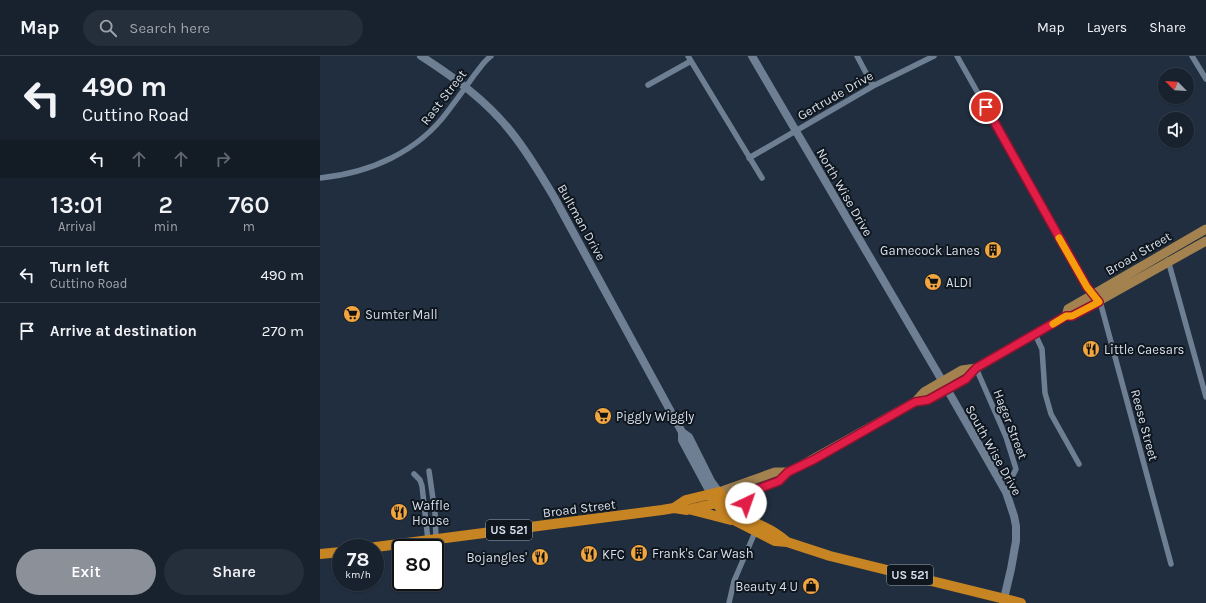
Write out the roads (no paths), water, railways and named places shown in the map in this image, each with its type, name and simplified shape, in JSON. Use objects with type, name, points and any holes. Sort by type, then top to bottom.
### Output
[{"type":"highway","points":[[750,492],[747,498],[746,507],[755,525]]},
{"type":"highway","name":"Broad Street","points":[[674,508],[686,500],[718,498]]},
{"type":"highway","name":"Broad Street","points":[[440,539],[674,508],[687,510],[718,498]]},
{"type":"highway","name":"Bultman Drive","points":[[718,498],[725,513],[736,521],[755,525],[778,534],[787,542],[830,556],[1004,601],[1021,603]]},
{"type":"highway","name":"Bultman Drive","points":[[718,498],[755,525]]},
{"type":"highway","name":"US 521","points":[[690,509],[736,521]]},
{"type":"highway","points":[[320,554],[332,553]]},
{"type":"main road","name":"Broad Street","points":[[718,498],[750,492],[779,481],[788,472],[815,459],[915,402],[928,400],[962,370],[976,368],[1066,316],[1068,309],[1096,298],[1166,258],[1206,230]]},
{"type":"main road","name":"Broad Street","points":[[1166,258],[1206,240]]},
{"type":"main road","name":"Broad Street","points":[[718,498],[775,472],[788,472]]},
{"type":"street","name":"Bultman Drive","points":[[421,56],[454,77],[481,99],[512,132],[538,168],[682,432],[682,440],[718,498]]},
{"type":"street","name":"Rast Street","points":[[320,178],[354,173],[397,156],[437,126],[483,63],[491,56]]},
{"type":"street","name":"North Wise Drive","points":[[752,56],[945,385]]},
{"type":"street","points":[[857,56],[873,86]]},
{"type":"street","name":"Gertrude Drive","points":[[749,158],[873,86],[934,56]]},
{"type":"street","name":"Reese Street","points":[[957,56],[1087,287],[1102,307],[1171,564]]},
{"type":"street","points":[[1192,56],[1206,79]]},
{"type":"street","points":[[648,85],[689,58],[762,178]]},
{"type":"street","points":[[1166,258],[1206,397]]},
{"type":"street","points":[[1035,334],[1042,349],[1045,393],[1051,414],[1079,464]]},
{"type":"street","name":"Hager Street","points":[[976,368],[1006,437],[1016,469],[1012,475],[1000,481]]},
{"type":"street","name":"South Wise Drive","points":[[945,385],[1000,481],[1011,505],[1016,534],[1014,558],[1004,601]]},
{"type":"street","points":[[429,471],[435,513],[432,539]]},
{"type":"street","points":[[414,474],[420,480],[422,486],[432,539]]},
{"type":"street","points":[[730,603],[734,581],[755,525]]},
{"type":"place","name":"Gamecock Lanes","points":[[993,250]]},
{"type":"place","name":"ALDI","points":[[933,282]]},
{"type":"place","name":"Sumter Mall","points":[[352,314]]},
{"type":"place","name":"Little Caesars","points":[[1091,349]]},
{"type":"place","name":"Piggly Wiggly","points":[[603,416]]},
{"type":"place","name":"Waffle House","points":[[399,512]]},
{"type":"place","name":"Frank's Car Wash","points":[[639,553]]},
{"type":"place","name":"KFC","points":[[589,554]]},
{"type":"place","name":"Bojangles'","points":[[540,557]]},
{"type":"place","name":"Beauty 4 U","points":[[811,586]]}]
